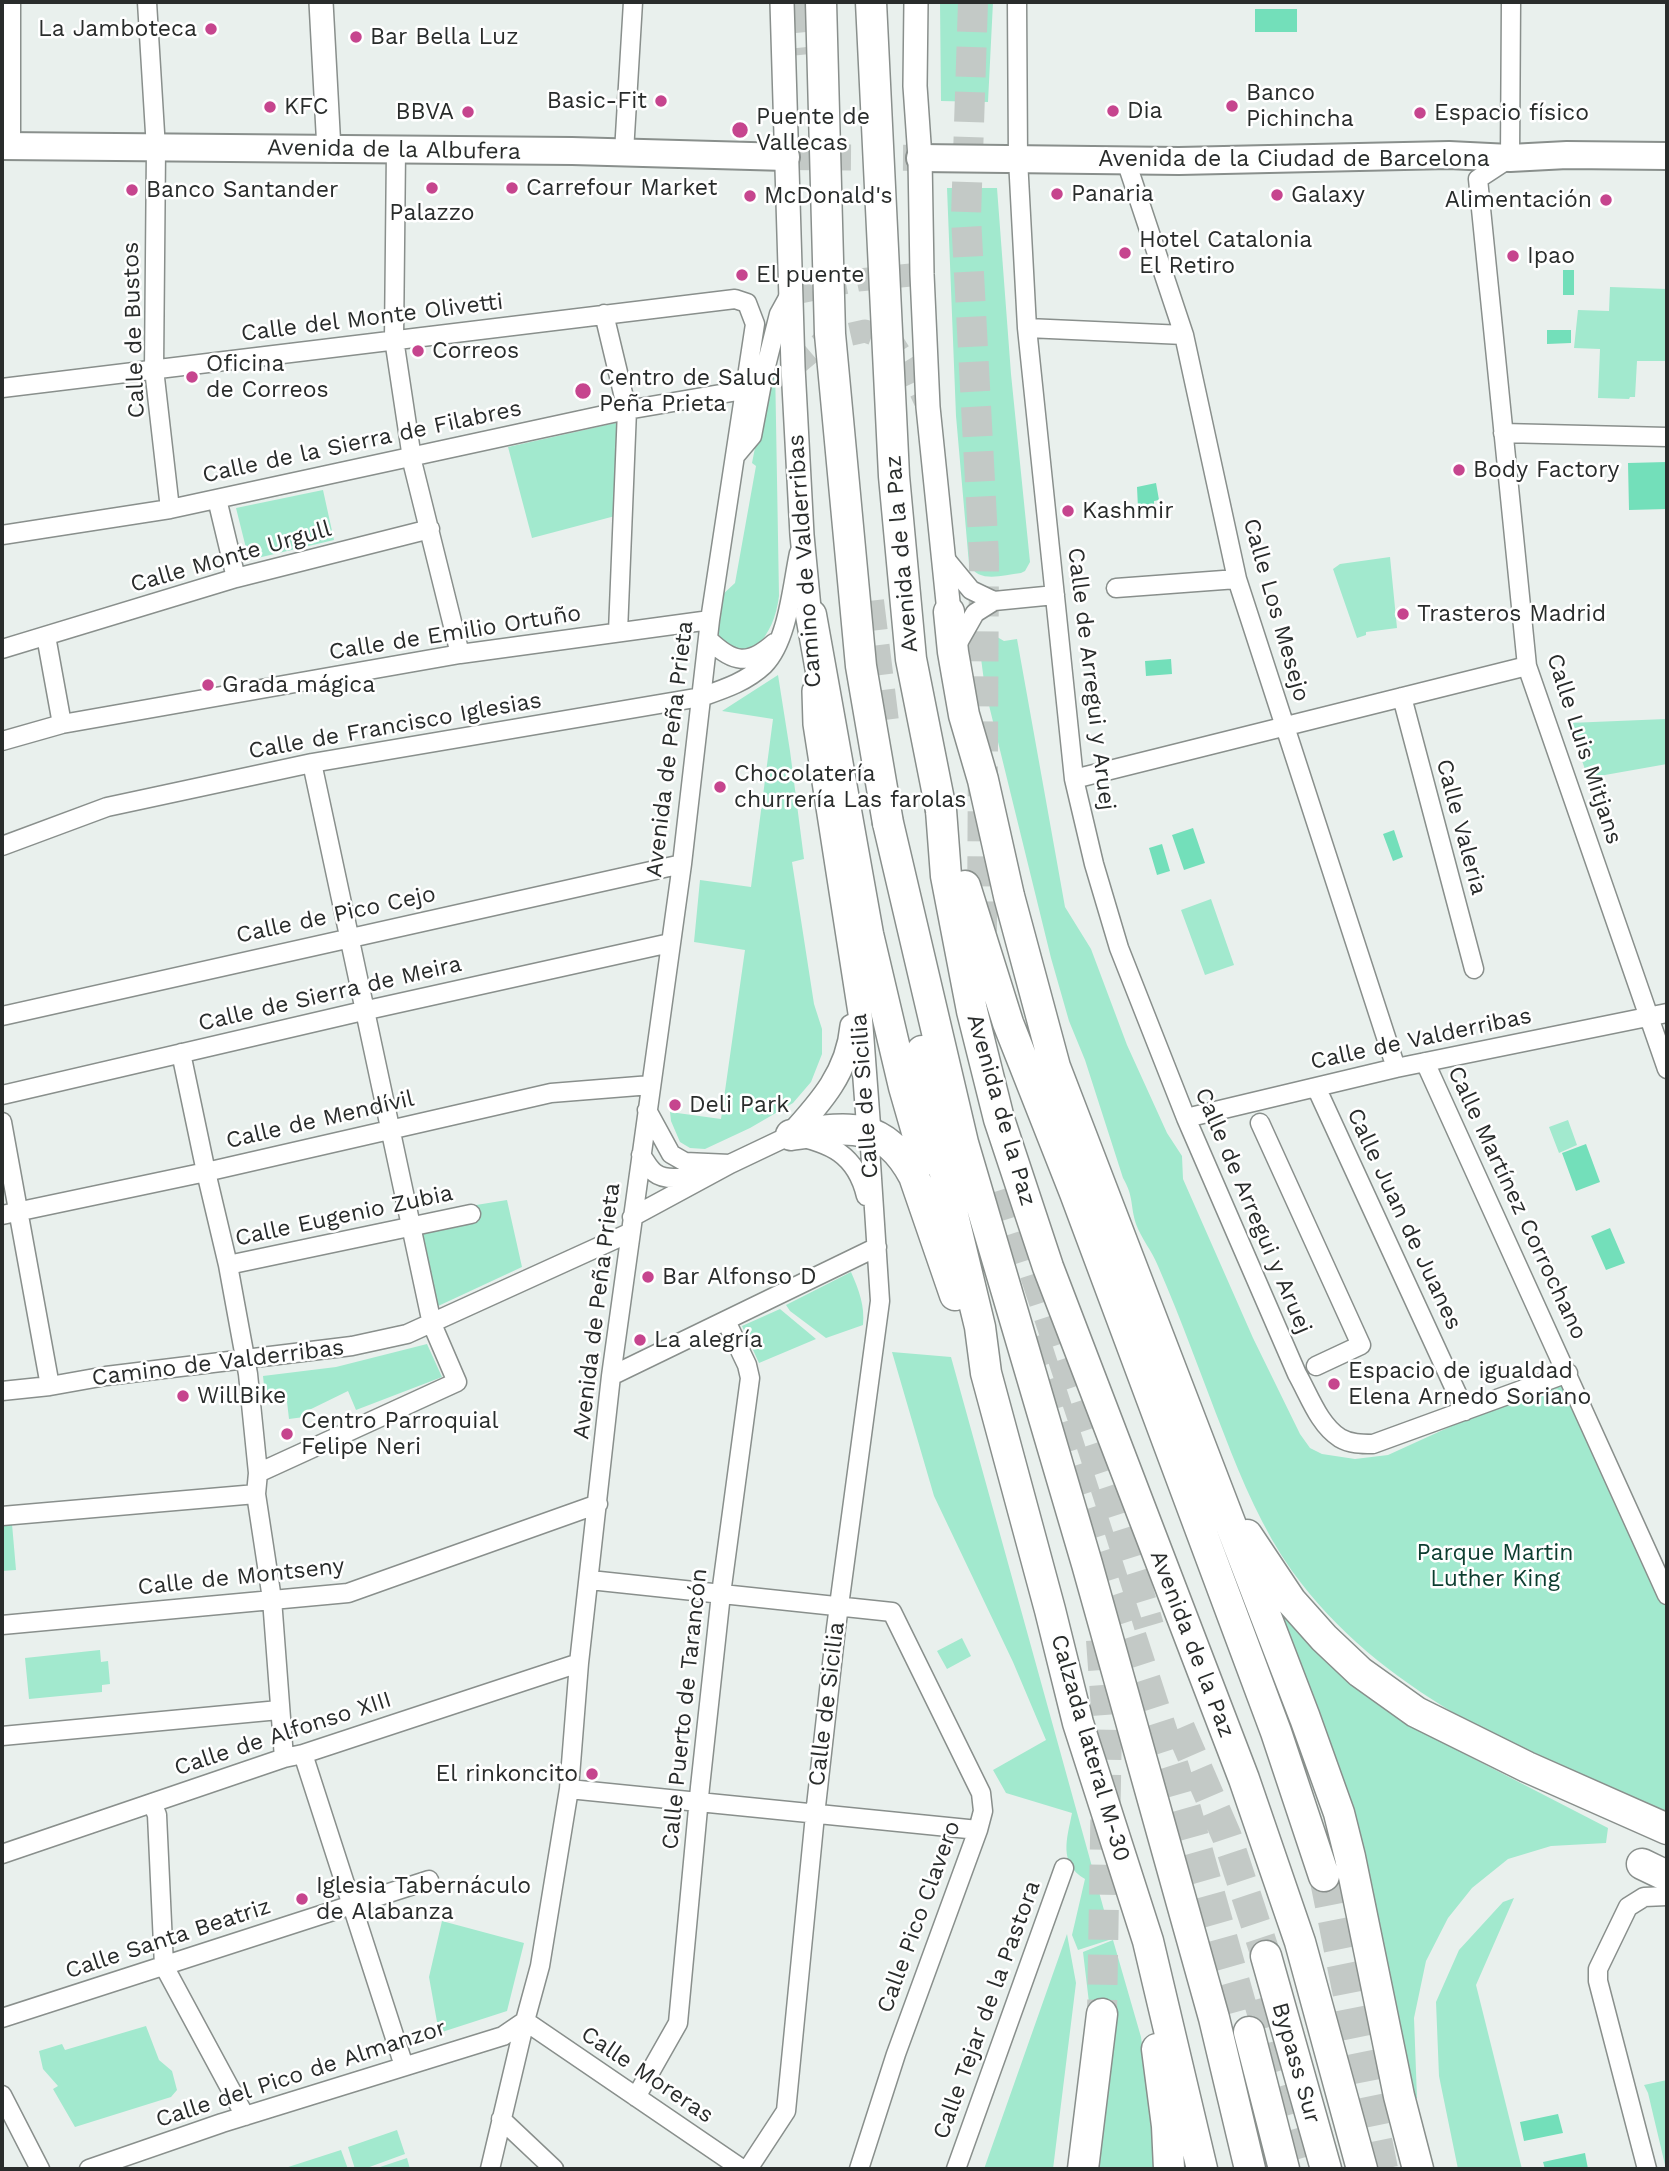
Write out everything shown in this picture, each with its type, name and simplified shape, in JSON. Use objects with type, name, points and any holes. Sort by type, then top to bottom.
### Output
[{"type":"highway","name":"Avenida de la Paz","points":[[821,2],[832,360],[861,666],[888,824],[963,1143],[1087,1564],[1214,2018],[1250,2169]]},
{"type":"highway","name":"Avenida de la Paz","points":[[871,2],[894,476],[911,659],[940,810],[946,876],[972,1011],[999,1119],[1048,1267],[1244,1779],[1300,1941],[1362,2169]]},
{"type":"highway","points":[[949,612],[964,715],[983,780],[1009,896],[1055,1067],[1339,1813],[1399,2096],[1418,2169]]},
{"type":"highway","points":[[811,615],[868,934],[904,1087],[974,1330]]},
{"type":"highway","points":[[940,810],[1008,1023],[1075,1193],[1276,1732],[1324,1876]]},
{"type":"highway","points":[[888,824],[888,887],[974,1330]]},
{"type":"highway","points":[[1055,1067],[1055,1107],[1075,1193]]},
{"type":"highway","points":[[791,1135],[842,1128],[857,1129],[869,1132],[892,1147],[914,1176],[974,1330]]},
{"type":"highway","name":"Calzada lateral M-30","points":[[974,1330],[1078,1723],[1148,1941],[1202,2169]]},
{"type":"highway","points":[[1197,1439],[1244,1530],[1291,1601],[1324,1638],[1360,1672],[1416,1712],[1445,1728],[1667,1829]]},
{"type":"highway","points":[[1078,1723],[1154,2031],[1167,2126],[1169,2169]]},
{"type":"highway","name":"Bypass Sur","points":[[1266,1956],[1326,2169]]},
{"type":"highway","points":[[1083,2169],[1102,2014]]},
{"type":"highway","name":"Bypass Sur","points":[[1250,2032],[1284,2169]]},
{"type":"highway","points":[[1340,2084],[1379,2169]]},
{"type":"main road","points":[[321,2],[329,149]]},
{"type":"main road","name":"Camino de Valderribas","points":[[782,2],[790,294],[802,536],[811,615],[815,724],[851,963]]},
{"type":"main road","name":"Avenida de la Paz","points":[[916,2],[916,98],[928,407],[949,612]]},
{"type":"main road","name":"Avenida de la Albufera","points":[[6,146],[624,152],[786,157]]},
{"type":"main road","name":"Avenida de la Ciudad de Barcelona","points":[[920,158],[1126,161],[1449,155],[1510,158],[1567,155],[1667,156]]},
{"type":"main road","points":[[791,1135],[829,1091],[845,1061],[852,1028],[851,963]]},
{"type":"main road","name":"Calle de Sicilia","points":[[851,963],[860,1013],[869,1132]]},
{"type":"street","name":"Calle de Bustos","points":[[147,2],[156,149],[155,369],[170,509]]},
{"type":"street","points":[[624,152],[633,2]]},
{"type":"street","name":"Calle de Arregui y Aruej","points":[[1017,2],[1018,159],[1027,328],[1074,779],[1094,864],[1119,948],[1186,1118],[1297,1374],[1318,1412],[1340,1438],[1355,1443],[1373,1444],[1568,1373]]},
{"type":"street","points":[[1510,158],[1511,2]]},
{"type":"street","points":[[6,146],[8,9]]},
{"type":"street","points":[[396,150],[394,340],[412,457],[460,654]]},
{"type":"street","name":"Calle Luis Mitjans","points":[[1510,158],[1478,179],[1527,666],[1667,1069]]},
{"type":"street","name":"Calle Los Mesejo","points":[[1126,161],[1184,335],[1237,579],[1396,1068]]},
{"type":"street","name":"Avenida de Peña Prieta","points":[[736,455],[752,436],[779,314],[790,294]]},
{"type":"street","name":"Calle del Monte Olivetti","points":[[2,388],[735,299],[747,303]]},
{"type":"street","name":"Avenida de Peña Prieta","points":[[490,2169],[540,1966],[569,1789],[579,1663],[611,1376],[682,864],[710,620],[755,324],[747,303]]},
{"type":"street","points":[[604,314],[627,410],[618,632]]},
{"type":"street","points":[[1027,328],[1184,335]]},
{"type":"street","name":"Calle de la Sierra de Filabres","points":[[2,535],[170,509],[627,410],[732,391]]},
{"type":"street","points":[[1503,433],[1667,437]]},
{"type":"street","points":[[217,499],[236,578]]},
{"type":"street","name":"Calle Monte Urgull","points":[[2,649],[236,578],[429,529]]},
{"type":"street","name":"Calle de Francisco Iglesias","points":[[2,846],[107,807],[312,763],[701,697],[729,688],[758,670],[771,656],[781,637],[802,536]]},
{"type":"street","points":[[943,555],[971,590],[993,601]]},
{"type":"street","points":[[1116,588],[1237,579]]},
{"type":"street","points":[[953,652],[975,613],[993,601],[1055,594]]},
{"type":"street","name":"Calle de Emilio Ortuño","points":[[2,741],[62,724],[460,654],[710,620]]},
{"type":"street","points":[[46,636],[62,724]]},
{"type":"street","points":[[709,640],[722,653],[739,659],[762,653],[781,637]]},
{"type":"street","points":[[1074,779],[1527,666]]},
{"type":"street","name":"Calle Valeria","points":[[1402,696],[1474,969]]},
{"type":"street","points":[[258,1473],[457,1382],[432,1324],[312,763]]},
{"type":"street","name":"Calle de Pico Cejo","points":[[2,1016],[682,864]]},
{"type":"street","name":"Calle de Sierra de Meira","points":[[2,1095],[670,943]]},
{"type":"street","name":"Calle de Valderribas","points":[[1186,1118],[1396,1068],[1667,1013]]},
{"type":"street","points":[[181,1053],[205,1172],[228,1265],[245,1360],[258,1473],[256,1494],[272,1599],[284,1758]]},
{"type":"street","name":"Calle Martínez Corrochano","points":[[1425,1062],[1667,1595]]},
{"type":"street","name":"Calle de Mendívil","points":[[10,1213],[205,1172],[551,1093],[651,1085]]},
{"type":"street","name":"Calle Juan de Juanes","points":[[1316,1087],[1465,1411]]},
{"type":"street","name":"Camino de Valderribas","points":[[647,1111],[671,1154],[685,1161],[730,1164]]},
{"type":"street","points":[[2,1122],[10,1213],[50,1386]]},
{"type":"street","points":[[1260,1124],[1361,1345],[1316,1366]]},
{"type":"street","name":"Calle de Sicilia","points":[[748,2169],[786,2111],[839,1606],[880,1301],[869,1132]]},
{"type":"street","name":"Calle de Sicilia","points":[[791,1135],[828,1145],[846,1157],[857,1170],[864,1186],[876,1238]]},
{"type":"street","name":"Camino de Valderribas","points":[[2,1391],[352,1346],[407,1335],[631,1225],[730,1164],[791,1135]]},
{"type":"street","name":"Camino de Valderribas","points":[[641,1155],[655,1174],[669,1177],[697,1175],[730,1164]]},
{"type":"street","name":"Calle Eugenio Zubia","points":[[228,1265],[471,1214]]},
{"type":"street","points":[[611,1376],[726,1321],[876,1238]]},
{"type":"street","name":"Calle Puerto de Tarancón","points":[[636,2097],[678,2023],[698,1802],[721,1594],[750,1378],[747,1365],[726,1321]]},
{"type":"street","points":[[2,1516],[256,1494]]},
{"type":"street","name":"Calle de Montseny","points":[[2,1625],[348,1593],[598,1504]]},
{"type":"street","points":[[590,1580],[839,1606]]},
{"type":"street","name":"Calle Pico Clavero","points":[[839,1606],[892,1612],[981,1793],[983,1811],[896,2054],[859,2169]]},
{"type":"street","name":"Calle de Alfonso XIII","points":[[2,1854],[284,1758],[579,1663]]},
{"type":"street","points":[[2,1736],[279,1710]]},
{"type":"street","points":[[303,1754],[404,2066]]},
{"type":"street","points":[[569,1789],[978,1830]]},
{"type":"street","points":[[152,1803],[156,1815],[164,1966],[246,2116]]},
{"type":"street","name":"Calle Tejar de la Pastora","points":[[956,2169],[1064,1868]]},
{"type":"street","name":"Calle Santa Beatriz","points":[[2,2018],[429,1880]]},
{"type":"street","points":[[1647,2169],[1598,1981],[1598,1969],[1628,1907],[1644,1897],[1667,1896]]},
{"type":"street","name":"Calle del Pico de Almanzor","points":[[89,2169],[246,2116],[503,2036],[525,2021]]},
{"type":"street","name":"Calle Moreras","points":[[525,2021],[742,2169]]},
{"type":"street","points":[[2,2095],[40,2169]]},
{"type":"street","points":[[501,2119],[554,2169]]},
{"type":"green space","points":[[940,2],[993,2],[988,102],[941,101]]},
{"type":"green space","points":[[947,188],[997,188],[1011,374],[1030,562],[1021,573],[985,576],[973,570],[969,564],[956,416]]},
{"type":"green space","points":[[1610,287],[1667,289],[1667,361],[1637,361],[1635,397],[1629,399],[1598,398],[1600,349],[1574,348],[1578,310],[1609,311]]},
{"type":"green space","points":[[780,322],[775,363],[779,596],[772,624],[755,649],[731,651],[720,639],[717,626],[722,595],[735,583],[756,466],[752,463]]},
{"type":"green space","points":[[620,422],[615,516],[532,538],[508,447]]},
{"type":"green space","points":[[323,490],[334,540],[249,560],[236,508]]},
{"type":"green space","points":[[1390,557],[1397,628],[1366,632],[1366,635],[1357,638],[1333,569],[1340,564]]},
{"type":"green space","name":"Parque Martin Luther King","points":[[992,634],[1004,641],[1017,639],[1065,907],[1091,949],[1127,1045],[1167,1133],[1182,1156],[1183,1179],[1253,1338],[1300,1434],[1310,1448],[1322,1454],[1355,1459],[1388,1455],[1568,1373],[1667,1595],[1667,1813],[1649,1811],[1550,1764],[1454,1713],[1409,1684],[1367,1651],[1327,1614],[1292,1571],[1272,1539],[1238,1469],[1158,1266],[1136,1224],[1129,1191],[1085,1060],[1069,1021],[985,689],[978,635]]},
{"type":"green space","points":[[778,675],[804,859],[792,862],[814,1004],[822,1029],[822,1054],[811,1082],[793,1103],[750,1128],[705,1149],[690,1148],[680,1142],[670,1112],[721,1119],[745,950],[694,942],[700,880],[751,887],[773,719],[722,711]]},
{"type":"green space","points":[[1666,719],[1667,764],[1588,778],[1569,723]]},
{"type":"green space","points":[[1211,899],[1234,965],[1205,975],[1181,910]]},
{"type":"green space","points":[[1568,1120],[1577,1145],[1559,1153],[1549,1127]]},
{"type":"green space","points":[[507,1200],[522,1267],[436,1307],[421,1234],[474,1223],[470,1206]]},
{"type":"green space","points":[[851,1272],[861,1298],[863,1325],[826,1338],[786,1305]]},
{"type":"green space","points":[[780,1309],[816,1339],[759,1363],[742,1326]]},
{"type":"green space","points":[[427,1344],[442,1377],[356,1410],[348,1391],[305,1412],[304,1417],[289,1419],[286,1393],[265,1395],[263,1376],[336,1367]]},
{"type":"green space","points":[[892,1352],[951,1357],[1112,1939],[1078,1950],[1072,1935],[1085,1879],[1071,1866],[1066,1850],[1072,1813],[1006,1793],[993,1770],[1046,1740],[1013,1662],[934,1496]]},
{"type":"green space","points":[[12,1524],[16,1570],[2,1571],[2,1525]]},
{"type":"green space","points":[[1273,1591],[1355,1684],[1414,1728],[1608,1828],[1606,1843],[1551,1846],[1508,1859],[1472,1888],[1448,1918],[1426,1961],[1414,2018],[1417,2098],[1413,2099],[1353,1807]]},
{"type":"green space","points":[[962,1638],[971,1656],[947,1669],[937,1651]]},
{"type":"green space","points":[[100,1650],[101,1662],[108,1661],[110,1684],[102,1685],[102,1692],[29,1699],[25,1658]]},
{"type":"green space","points":[[1514,1898],[1476,1985],[1522,2169],[1458,2169],[1439,2076],[1436,2002],[1459,1950],[1503,1902]]},
{"type":"green space","points":[[442,1921],[524,1943],[507,2011],[439,2033],[429,1977]]},
{"type":"green space","points":[[1067,1934],[1076,1983],[1053,2169],[984,2169]]},
{"type":"green space","points":[[1113,1940],[1141,2037],[1156,2149],[1155,2169],[1097,2169],[1090,2011],[1083,1952]]},
{"type":"green space","points":[[146,2026],[159,2060],[172,2071],[177,2090],[171,2097],[75,2127],[53,2089],[58,2086],[43,2069],[39,2051],[62,2044],[65,2050]]},
{"type":"green space","points":[[1667,2080],[1667,2169],[1666,2169],[1644,2085]]},
{"type":"green space","points":[[397,2130],[405,2154],[364,2169],[355,2169],[348,2147]]},
{"type":"green space","points":[[341,2150],[348,2169],[282,2169]]},
{"type":"green space","points":[[407,2158],[410,2169],[374,2169]]},
{"type":"shaded area","points":[[1255,9],[1297,9],[1297,32],[1255,32]]},
{"type":"shaded area","points":[[1563,270],[1574,270],[1574,295],[1563,295]]},
{"type":"shaded area","points":[[1547,330],[1571,330],[1571,343],[1547,344]]},
{"type":"shaded area","points":[[1667,462],[1667,509],[1629,510],[1628,463]]},
{"type":"shaded area","points":[[1156,483],[1159,500],[1154,501],[1154,507],[1138,508],[1137,487]]},
{"type":"shaded area","points":[[1171,659],[1172,674],[1146,676],[1145,661]]},
{"type":"shaded area","points":[[1193,828],[1205,863],[1184,870],[1172,835]]},
{"type":"shaded area","points":[[1394,830],[1403,857],[1393,861],[1383,834]]},
{"type":"shaded area","points":[[1162,844],[1170,871],[1157,875],[1149,848]]},
{"type":"shaded area","points":[[1586,1144],[1600,1182],[1576,1191],[1562,1153]]},
{"type":"shaded area","points":[[1610,1228],[1625,1263],[1606,1270],[1591,1236]]},
{"type":"shaded area","points":[[1558,2114],[1563,2133],[1524,2141],[1520,2122]]},
{"type":"shaded area","points":[[1585,2153],[1588,2169],[1545,2169],[1543,2162]]},
{"type":"tunnel","points":[[805,2],[810,54]]},
{"type":"tunnel","points":[[973,2],[966,217],[984,557],[982,932]]},
{"type":"tunnel","points":[[786,157],[920,158]]},
{"type":"tunnel","points":[[790,294],[858,280],[922,274]]},
{"type":"tunnel","points":[[793,367],[825,340],[865,331],[892,341],[913,375],[928,407]]},
{"type":"tunnel","points":[[869,601],[884,722]]},
{"type":"tunnel","points":[[1007,1188],[1149,1626]]},
{"type":"tunnel","points":[[1034,1337],[1175,1770],[1249,2032]]},
{"type":"tunnel","points":[[1101,1640],[1107,1722],[1102,2014]]},
{"type":"tunnel","points":[[1180,1728],[1227,1837],[1266,1956]]},
{"type":"tunnel","points":[[1324,1876],[1383,2169]]},
{"type":"tunnel","points":[[1258,1999],[1307,2169]]},
{"type":"place","name":"La Jamboteca","points":[[211,29]]},
{"type":"place","name":"Bar Bella Luz","points":[[356,37]]},
{"type":"place","name":"Basic-Fit","points":[[661,101]]},
{"type":"place","name":"Banco Pichincha","points":[[1232,106]]},
{"type":"place","name":"KFC","points":[[270,107]]},
{"type":"place","name":"Dia","points":[[1113,111]]},
{"type":"place","name":"BBVA","points":[[468,112]]},
{"type":"place","name":"Espacio físico","points":[[1420,113]]},
{"type":"place","name":"Puente de Vallecas","points":[[740,130]]},
{"type":"place","name":"Palazzo","points":[[432,188]]},
{"type":"place","name":"Carrefour Market","points":[[512,188]]},
{"type":"place","name":"Banco Santander","points":[[132,190]]},
{"type":"place","name":"Panaria","points":[[1057,194]]},
{"type":"place","name":"Galaxy","points":[[1277,195]]},
{"type":"place","name":"McDonald's","points":[[750,196]]},
{"type":"place","name":"Alimentación","points":[[1606,200]]},
{"type":"place","name":"Hotel Catalonia El Retiro","points":[[1125,253]]},
{"type":"place","name":"Ipao","points":[[1513,256]]},
{"type":"place","name":"El puente","points":[[742,275]]},
{"type":"place","name":"Correos","points":[[418,351]]},
{"type":"place","name":"Oficina de Correos","points":[[192,377]]},
{"type":"place","name":"Centro de Salud Peña Prieta","points":[[583,391]]},
{"type":"place","name":"Body Factory","points":[[1459,470]]},
{"type":"place","name":"Kashmir","points":[[1068,511]]},
{"type":"place","name":"Trasteros Madrid","points":[[1403,614]]},
{"type":"place","name":"Grada mágica","points":[[208,685]]},
{"type":"place","name":"Chocolatería churrería Las farolas","points":[[720,787]]},
{"type":"place","name":"Deli Park","points":[[675,1105]]},
{"type":"place","name":"Bar Alfonso D","points":[[648,1277]]},
{"type":"place","name":"La alegría","points":[[640,1340]]},
{"type":"place","name":"Espacio de igualdad Elena Arnedo Soriano","points":[[1334,1384]]},
{"type":"place","name":"WillBike","points":[[183,1396]]},
{"type":"place","name":"Centro Parroquial Felipe Neri","points":[[287,1434]]},
{"type":"place","name":"El rinkoncito","points":[[592,1774]]},
{"type":"place","name":"Iglesia Tabernáculo de Alabanza","points":[[302,1899]]}]
